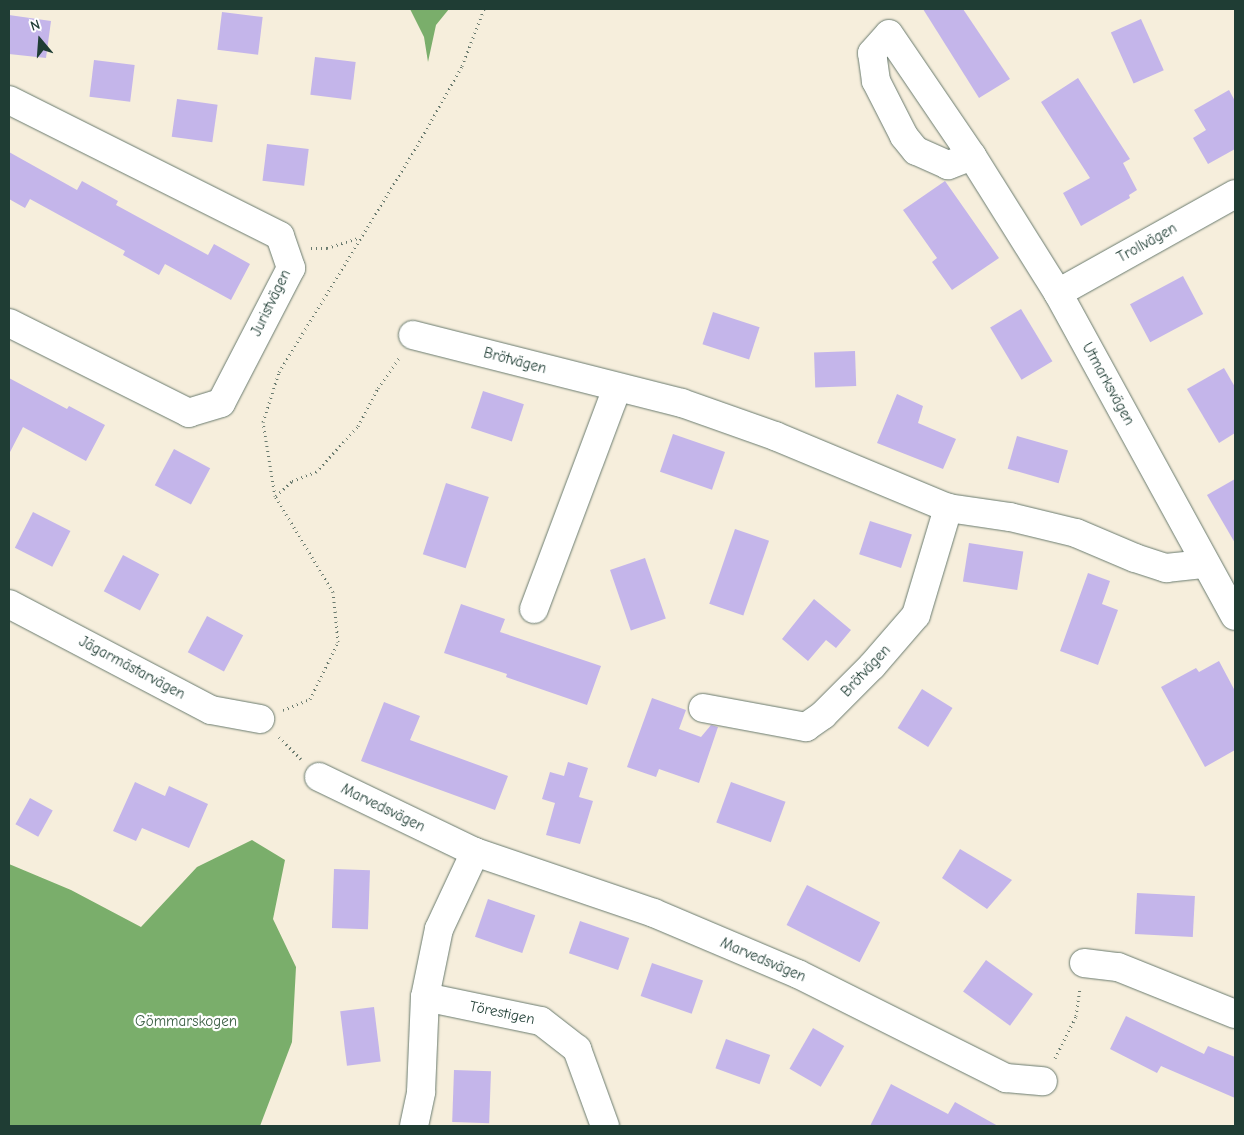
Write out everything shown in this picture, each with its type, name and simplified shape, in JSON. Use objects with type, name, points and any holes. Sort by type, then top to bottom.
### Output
[{"type":"street","name":"Juristvägen","points":[[9,100],[280,236],[290,268],[221,403],[189,413],[9,323]]},
{"type":"street","name":"Utmarksvägen","points":[[972,156],[1058,293],[1235,616]]},
{"type":"street","name":"Trollvägen","points":[[1058,293],[1235,194]]},
{"type":"street","name":"Brötvägen","points":[[413,335],[682,403],[775,436],[948,508],[1010,517],[1076,533],[1135,558],[1166,568],[1205,564]]},
{"type":"street","points":[[534,609],[617,388]]},
{"type":"street","name":"Brötvägen","points":[[703,708],[806,727],[823,716],[872,666],[916,615],[948,508]]},
{"type":"street","name":"Jägarmästarvägen","points":[[9,604],[211,710],[260,719]]},
{"type":"street","name":"Marvedsvägen","points":[[318,777],[475,852],[654,913],[798,974],[1006,1078],[1043,1081]]},
{"type":"street","points":[[414,1126],[421,1092],[425,997],[439,929],[475,852]]},
{"type":"street","points":[[1084,963],[1118,967],[1235,1014]]},
{"type":"street","name":"Törestigen","points":[[425,997],[540,1021],[577,1049],[605,1126]]},
{"type":"path","points":[[318,777],[260,719],[310,699],[338,642],[333,592],[275,496],[263,422],[278,372],[417,146],[462,66],[484,9]]},
{"type":"path","points":[[284,249],[328,248],[359,238]]},
{"type":"path","points":[[275,496],[292,481],[316,472],[358,426],[378,388],[413,335]]},
{"type":"path","points":[[1043,1081],[1076,1016],[1084,963]]},
{"type":"green space","points":[[410,9],[449,9],[436,25],[428,62],[424,37]]},
{"type":"green space","name":"Gömmarskogen","points":[[252,840],[285,860],[273,919],[296,967],[292,1042],[260,1126],[9,1126],[9,864],[71,890],[141,927],[197,867]]},
{"type":"building","points":[[923,9],[963,9],[1010,79],[979,98]]},
{"type":"building","points":[[222,12],[263,17],[258,55],[217,50]]},
{"type":"building","points":[[9,15],[51,21],[46,58],[9,54]]},
{"type":"building","points":[[1141,19],[1164,70],[1134,84],[1111,32]]},
{"type":"building","points":[[315,57],[356,62],[351,100],[310,95]]},
{"type":"building","points":[[94,60],[135,65],[130,102],[89,97]]},
{"type":"building","points":[[1078,78],[1130,159],[1123,163],[1137,190],[1129,195],[1130,198],[1081,226],[1063,193],[1090,178],[1041,102]]},
{"type":"building","points":[[1229,90],[1235,101],[1235,149],[1208,164],[1193,138],[1206,130],[1194,110]]},
{"type":"building","points":[[177,99],[218,105],[212,142],[172,137]]},
{"type":"building","points":[[267,144],[309,149],[304,186],[262,181]]},
{"type":"building","points":[[9,152],[77,190],[82,181],[118,201],[116,205],[208,255],[214,244],[250,264],[231,300],[165,264],[159,275],[123,255],[125,251],[30,199],[25,208],[9,199]]},
{"type":"building","points":[[945,181],[999,258],[952,290],[932,262],[937,258],[903,210]]},
{"type":"building","points":[[1183,276],[1203,314],[1150,342],[1130,304]]},
{"type":"building","points":[[1021,309],[1052,361],[1022,380],[990,328]]},
{"type":"building","points":[[713,312],[760,327],[749,359],[702,344]]},
{"type":"building","points":[[855,351],[856,386],[815,387],[814,352]]},
{"type":"building","points":[[1224,368],[1235,387],[1235,433],[1219,443],[1187,389]]},
{"type":"building","points":[[9,378],[67,409],[69,406],[105,425],[86,461],[23,427],[9,454]]},
{"type":"building","points":[[483,391],[524,404],[512,441],[471,428]]},
{"type":"building","points":[[897,394],[923,406],[918,423],[956,439],[943,469],[877,443]]},
{"type":"building","points":[[673,434],[725,452],[712,490],[660,472]]},
{"type":"building","points":[[1017,436],[1068,451],[1059,483],[1008,469]]},
{"type":"building","points":[[174,449],[210,468],[191,504],[155,485]]},
{"type":"building","points":[[1235,479],[1235,543],[1207,495]]},
{"type":"building","points":[[446,483],[489,497],[466,568],[423,554]]},
{"type":"building","points":[[33,512],[70,531],[52,567],[15,548]]},
{"type":"building","points":[[870,521],[912,535],[901,568],[859,554]]},
{"type":"building","points":[[735,529],[769,541],[743,615],[709,604]]},
{"type":"building","points":[[969,543],[1023,552],[1017,590],[963,582]]},
{"type":"building","points":[[123,555],[159,574],[140,610],[104,591]]},
{"type":"building","points":[[645,558],[666,619],[631,631],[610,570]]},
{"type":"building","points":[[1088,573],[1110,581],[1102,604],[1118,610],[1098,665],[1060,651]]},
{"type":"building","points":[[814,599],[851,630],[836,648],[826,640],[808,661],[782,639]]},
{"type":"building","points":[[461,604],[505,619],[500,632],[601,666],[587,705],[506,677],[507,674],[444,653]]},
{"type":"building","points":[[207,616],[243,635],[224,671],[188,652]]},
{"type":"building","points":[[1219,661],[1235,691],[1235,750],[1205,767],[1161,687],[1196,668],[1199,672]]},
{"type":"building","points":[[922,689],[953,708],[928,747],[898,728]]},
{"type":"building","points":[[652,698],[686,710],[679,729],[701,737],[711,725],[718,727],[699,783],[659,769],[656,777],[627,767]]},
{"type":"building","points":[[384,702],[420,716],[410,740],[508,776],[495,810],[361,761]]},
{"type":"building","points":[[568,762],[588,768],[579,797],[593,801],[580,844],[546,835],[555,803],[542,799],[550,772],[564,776]]},
{"type":"building","points":[[135,782],[165,796],[169,786],[208,804],[189,848],[142,828],[136,841],[113,831]]},
{"type":"building","points":[[731,782],[786,802],[771,842],[716,822]]},
{"type":"building","points":[[30,798],[53,811],[38,837],[15,824]]},
{"type":"building","points":[[960,849],[1012,880],[987,909],[942,878]]},
{"type":"building","points":[[334,869],[370,870],[368,929],[332,928]]},
{"type":"building","points":[[807,885],[880,922],[860,962],[787,925]]},
{"type":"building","points":[[1137,893],[1195,896],[1193,937],[1135,934]]},
{"type":"building","points":[[488,899],[535,915],[522,953],[475,937]]},
{"type":"building","points":[[580,921],[629,938],[618,970],[569,953]]},
{"type":"building","points":[[986,960],[1033,994],[1010,1026],[963,992]]},
{"type":"building","points":[[652,963],[703,981],[692,1014],[641,996]]},
{"type":"building","points":[[374,1007],[381,1062],[347,1066],[340,1011]]},
{"type":"building","points":[[1126,1016],[1204,1054],[1208,1046],[1235,1057],[1235,1098],[1161,1066],[1157,1073],[1110,1049]]},
{"type":"building","points":[[813,1028],[844,1046],[821,1087],[790,1069]]},
{"type":"building","points":[[726,1039],[770,1055],[760,1084],[715,1068]]},
{"type":"building","points":[[454,1070],[491,1071],[489,1123],[452,1122]]},
{"type":"building","points":[[891,1084],[948,1114],[955,1102],[998,1126],[870,1126]]}]
